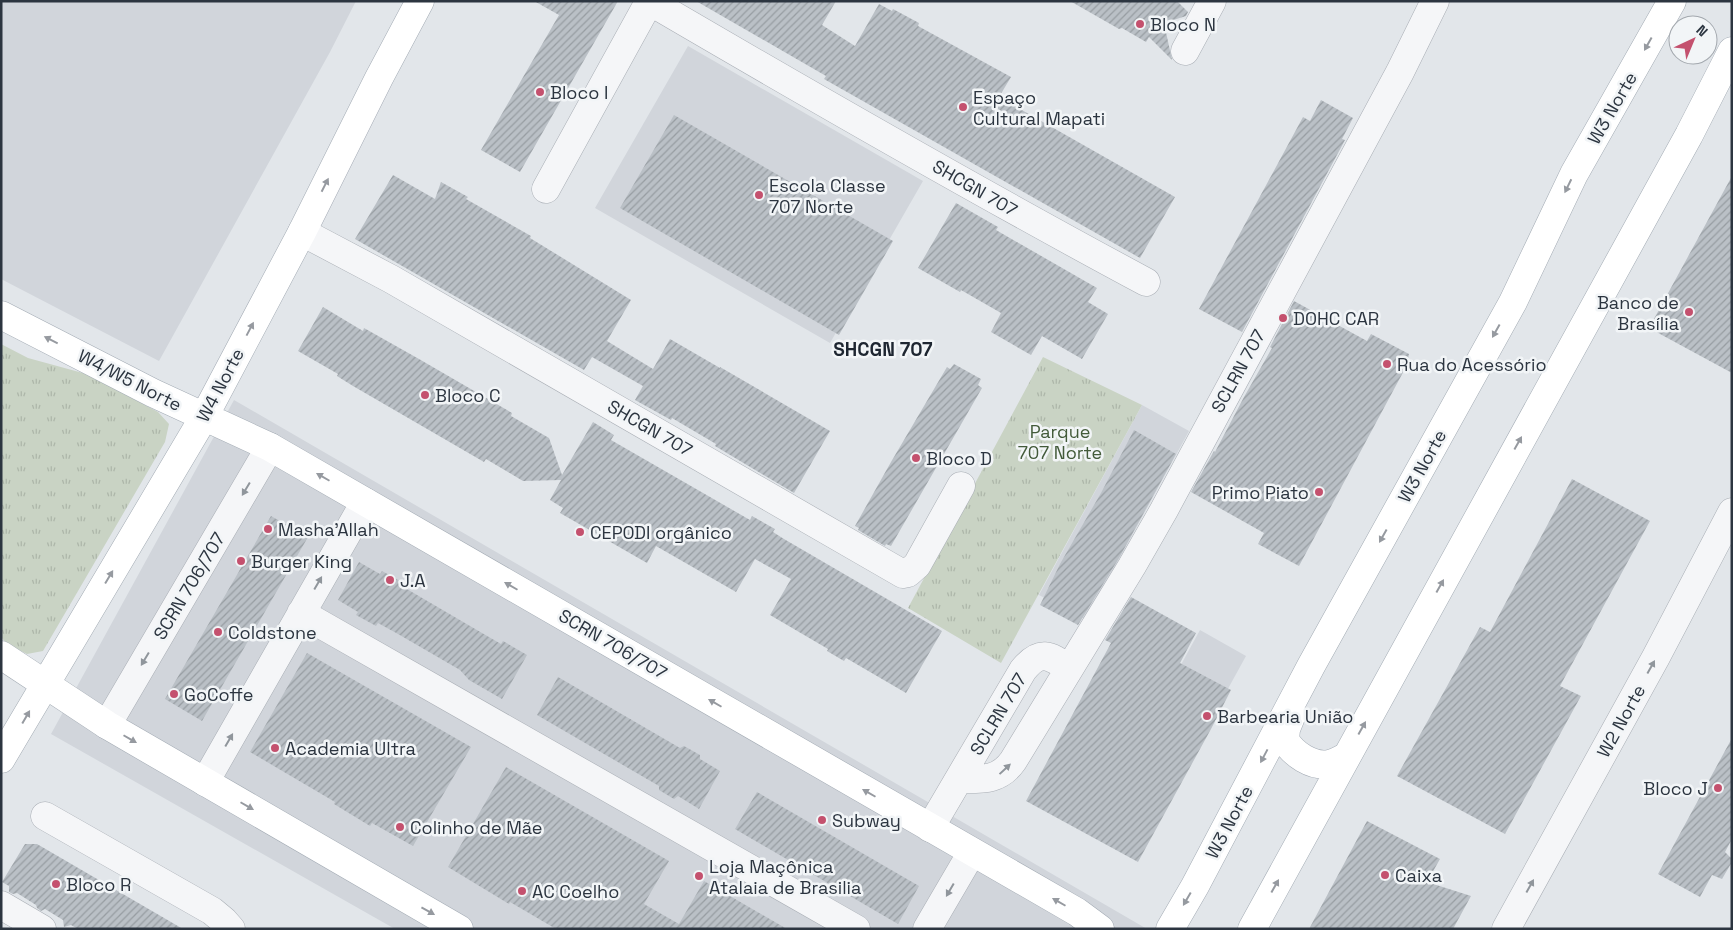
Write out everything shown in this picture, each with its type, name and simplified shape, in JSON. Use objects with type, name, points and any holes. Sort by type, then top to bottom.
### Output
[{"type":"main road","name":"W4 Norte","points":[[1,759],[204,416],[302,232],[420,1]]},
{"type":"main road","name":"W3 Norte","points":[[1170,929],[1195,886],[1311,666],[1513,302],[1574,174],[1672,1]]},
{"type":"main road","points":[[1252,929],[1684,144],[1732,51]]},
{"type":"main road","name":"W4/W5 Norte","points":[[1,315],[153,393],[270,447],[366,502]]},
{"type":"main road","name":"SCRN 706/707","points":[[366,502],[1077,912],[1100,929]]},
{"type":"main road","points":[[1,655],[106,725],[459,929]]},
{"type":"main road","points":[[1311,666],[1286,729],[1285,740],[1294,752],[1307,760],[1328,764],[1347,756]]},
{"type":"street","points":[[1185,51],[1212,1]]},
{"type":"street","name":"SCLRN 707","points":[[959,779],[989,778],[1000,775],[1008,768],[1132,566],[1400,72],[1435,1]]},
{"type":"street","name":"SHCGN 707","points":[[546,189],[649,2],[802,91],[1047,229],[1146,282]]},
{"type":"street","name":"SHCGN 707","points":[[302,232],[391,279],[903,574],[908,573],[917,565],[961,486]]},
{"type":"street","name":"SCRN 706/707","points":[[106,725],[270,447]]},
{"type":"street","points":[[204,782],[366,502]]},
{"type":"street","name":"W2 Norte","points":[[1506,929],[1656,657],[1732,512]]},
{"type":"street","points":[[301,613],[856,929]]},
{"type":"street","name":"SCLRN 707","points":[[930,828],[1023,670],[1031,661],[1040,656],[1051,656],[1069,668]]},
{"type":"street","points":[[45,816],[212,911],[224,920],[231,929]]},
{"type":"street","points":[[927,929],[972,852]]},
{"type":"street","points":[[1,905],[42,929]]},
{"type":"shaded area","points":[[1,1],[356,1],[330,52],[159,361],[1,279]]},
{"type":"shaded area","name":"Escola Classe 707 Norte","points":[[688,46],[923,181],[830,343],[595,208]]},
{"type":"shaded area","points":[[234,400],[1147,929],[395,929],[51,734]]},
{"type":"shaded area","points":[[1142,405],[1189,431],[1086,620],[1039,595]]},
{"type":"shaded area","points":[[1200,630],[1246,656],[1137,854],[1091,829]]},
{"type":"green space","points":[[1,344],[28,358],[90,375],[158,412],[169,424],[165,442],[43,651],[27,654],[7,644],[1,637]]},
{"type":"green space","name":"Parque 707 Norte","points":[[1043,357],[1142,405],[1001,663],[908,608]]},
{"type":"building","name":"Bloco I","points":[[534,1],[618,1],[520,172],[481,150],[559,15]]},
{"type":"building","points":[[696,1],[836,1],[822,25],[855,46],[879,4],[892,11],[893,9],[919,23],[918,26],[1011,77],[999,97],[1175,197],[1140,258],[824,79],[826,76]]},
{"type":"building","name":"Bloco N","points":[[1070,1],[1177,1],[1188,12],[1186,16],[1164,23],[1172,60],[1149,37],[1146,42]]},
{"type":"building","points":[[1321,100],[1353,118],[1342,139],[1345,140],[1242,332],[1199,309],[1303,117],[1310,121]]},
{"type":"building","points":[[674,115],[893,241],[839,335],[620,208]]},
{"type":"building","points":[[393,175],[435,199],[441,182],[468,197],[466,199],[531,236],[530,238],[631,300],[607,341],[653,369],[670,339],[830,431],[794,493],[672,418],[671,420],[635,400],[643,386],[592,357],[584,370],[355,239]]},
{"type":"building","points":[[1732,176],[1732,373],[1649,328]]},
{"type":"building","points":[[956,203],[998,227],[996,230],[1097,288],[1088,302],[1108,314],[1082,359],[1042,336],[1031,355],[991,332],[1001,313],[918,268]]},
{"type":"building","points":[[1294,301],[1367,341],[1371,334],[1409,354],[1407,365],[1299,566],[1258,544],[1264,533],[1191,492],[1272,348],[1270,347]]},
{"type":"building","points":[[323,307],[363,331],[364,328],[419,359],[512,413],[511,416],[549,438],[562,475],[593,422],[614,435],[611,440],[750,520],[752,516],[775,529],[773,532],[784,539],[942,631],[906,693],[846,658],[844,661],[827,651],[828,649],[770,615],[791,579],[755,559],[736,592],[656,546],[647,563],[560,513],[563,508],[550,500],[561,480],[523,481],[486,459],[484,462],[353,386],[337,376],[338,374],[298,351]]},
{"type":"building","name":"Bloco D","points":[[954,364],[981,379],[978,385],[982,388],[891,546],[886,544],[885,546],[858,530],[859,528],[855,526],[947,367],[950,369]]},
{"type":"building","points":[[1134,430],[1176,454],[1119,558],[1078,625],[1040,605],[1060,564],[1101,493]]},
{"type":"building","points":[[1572,479],[1650,521],[1560,686],[1581,696],[1505,834],[1397,776],[1480,627],[1490,632]]},
{"type":"building","points":[[271,516],[308,537],[202,721],[165,699]]},
{"type":"building","points":[[359,562],[380,574],[382,571],[402,582],[400,585],[482,633],[501,644],[503,641],[527,655],[502,699],[469,680],[460,670],[398,634],[378,623],[376,626],[356,615],[358,612],[338,600]]},
{"type":"building","points":[[1131,597],[1196,633],[1180,663],[1231,690],[1138,862],[1026,801],[1111,643],[1105,640]]},
{"type":"building","points":[[307,653],[471,747],[413,846],[372,823],[370,826],[334,804],[335,802],[250,752]]},
{"type":"building","points":[[558,677],[680,748],[684,746],[700,755],[700,759],[720,771],[699,809],[678,796],[674,799],[659,790],[659,786],[537,715]]},
{"type":"building","name":"Bloco J","points":[[1732,738],[1732,839],[1725,852],[1732,859],[1732,862],[1722,879],[1712,875],[1700,897],[1658,874]]},
{"type":"building","points":[[506,767],[669,861],[644,904],[679,924],[704,881],[787,929],[556,929],[510,902],[509,904],[448,867]]},
{"type":"building","points":[[757,792],[919,886],[898,924],[735,829]]},
{"type":"building","name":"Caixa","points":[[1367,821],[1440,859],[1427,882],[1471,896],[1453,929],[1309,929]]},
{"type":"building","name":"Bloco R","points":[[25,844],[37,844],[183,929],[78,929],[71,925],[64,927],[63,920],[45,909],[41,911],[36,905],[17,893],[9,892],[9,886],[2,882]]},
{"type":"place","name":"Bloco N","points":[[1140,24]]},
{"type":"place","name":"Bloco I","points":[[540,92]]},
{"type":"place","name":"Espaço Cultural Mapati","points":[[963,107]]},
{"type":"place","name":"Escola Classe 707 Norte","points":[[759,195]]},
{"type":"place","name":"Banco de Brasília","points":[[1689,312]]},
{"type":"place","name":"DOHC CAR","points":[[1283,318]]},
{"type":"place","name":"Rua do Acessório","points":[[1387,364]]},
{"type":"place","name":"Bloco C","points":[[425,395]]},
{"type":"place","name":"Bloco D","points":[[916,458]]},
{"type":"place","name":"Primo Piato","points":[[1319,492]]},
{"type":"place","name":"Masha'Allah","points":[[268,529]]},
{"type":"place","name":"CEPODI orgânico","points":[[580,532]]},
{"type":"place","name":"Burger King","points":[[241,561]]},
{"type":"place","name":"J.A","points":[[390,580]]},
{"type":"place","name":"Coldstone","points":[[218,632]]},
{"type":"place","name":"GoCoffe","points":[[174,694]]},
{"type":"place","name":"Barbearia União","points":[[1207,716]]},
{"type":"place","name":"Academia Ultra","points":[[275,748]]},
{"type":"place","name":"Bloco J","points":[[1718,788]]},
{"type":"place","name":"Subway","points":[[822,820]]},
{"type":"place","name":"Colinho de Mãe","points":[[400,827]]},
{"type":"place","name":"Caixa","points":[[1385,875]]},
{"type":"place","name":"Loja Maçônica Atalaia de Brasilia","points":[[699,876]]},
{"type":"place","name":"Bloco R","points":[[56,884]]},
{"type":"place","name":"AC Coelho","points":[[522,891]]},
{"type":"district","name":"SHCGN 707","points":[[883,349]]}]
